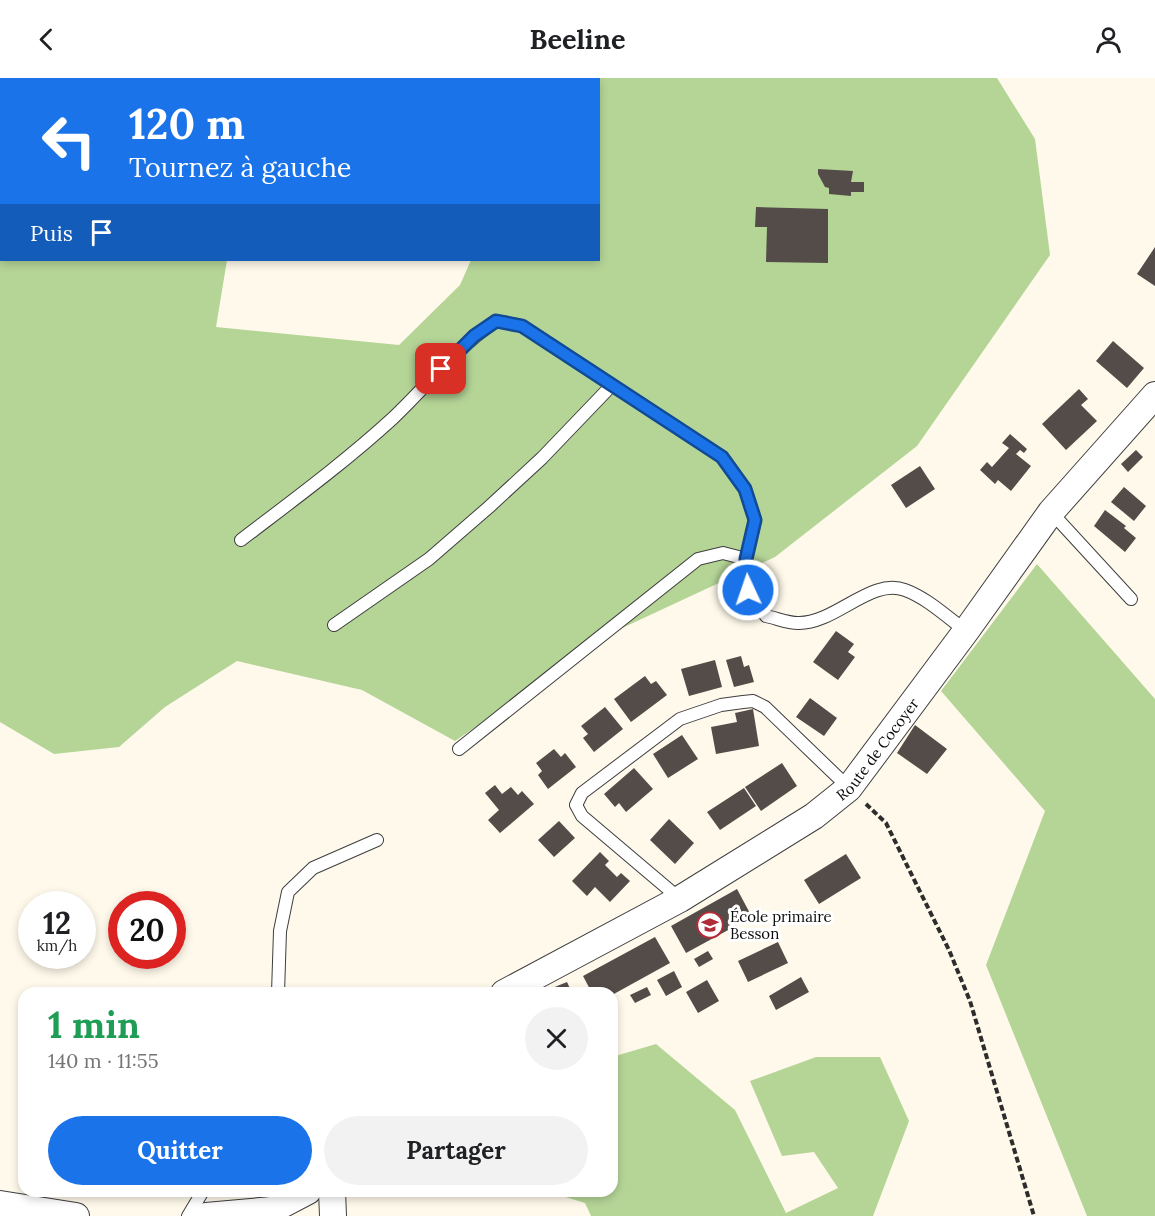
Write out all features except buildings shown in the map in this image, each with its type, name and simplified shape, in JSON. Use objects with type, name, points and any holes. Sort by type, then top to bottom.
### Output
[{"type":"street","name":"Route de Cocoyer","points":[[515,987],[680,899],[814,816],[849,788],[1051,512],[1155,395]]},
{"type":"street","points":[[206,1216],[272,1210],[297,1197]]},
{"type":"street","points":[[332,1197],[333,1216]]},
{"type":"street","points":[[0,1204],[76,1216]]},
{"type":"lane","points":[[241,540],[342,462],[393,418],[474,336],[496,321],[522,326],[722,457],[745,489],[755,520],[746,559],[748,590],[766,616],[799,623],[833,614],[871,591],[887,588],[904,589],[966,631]]},
{"type":"lane","points":[[334,625],[438,552],[542,458],[612,385]]},
{"type":"lane","points":[[1051,512],[1131,599]]},
{"type":"lane","points":[[459,749],[698,559],[723,553],[746,559]]},
{"type":"lane","points":[[680,899],[582,816],[576,805],[582,793],[680,719],[721,705],[753,701],[765,707],[849,788]]},
{"type":"lane","points":[[278,987],[280,930],[288,892],[313,868],[377,840]]},
{"type":"lane","points":[[188,1216],[199,1197]]},
{"type":"path","points":[[849,788],[886,823],[949,950],[970,1001],[1034,1216]]},
{"type":"green space","points":[[600,78],[997,78],[1035,139],[1050,255],[917,446],[775,557],[620,629],[455,741],[362,690],[237,661],[165,707],[119,747],[54,754],[0,722],[0,261],[227,261],[216,327],[399,345],[460,285],[471,261],[600,261]]},
{"type":"green space","points":[[1037,564],[1155,699],[1155,1216],[1087,1216],[986,965],[1045,811],[941,691]]},
{"type":"green space","points":[[656,1044],[735,1110],[786,1213],[838,1188],[814,1152],[782,1156],[750,1081],[816,1057],[880,1057],[909,1121],[873,1216],[591,1216],[585,1203],[566,1197],[618,1197],[618,1055]]},
{"type":"place","name":"École primaire Besson","points":[[710,925]]},
{"type":"route","points":[[441,369],[474,336],[496,321],[522,326],[722,457],[745,489],[755,520],[746,559],[748,590]]}]
